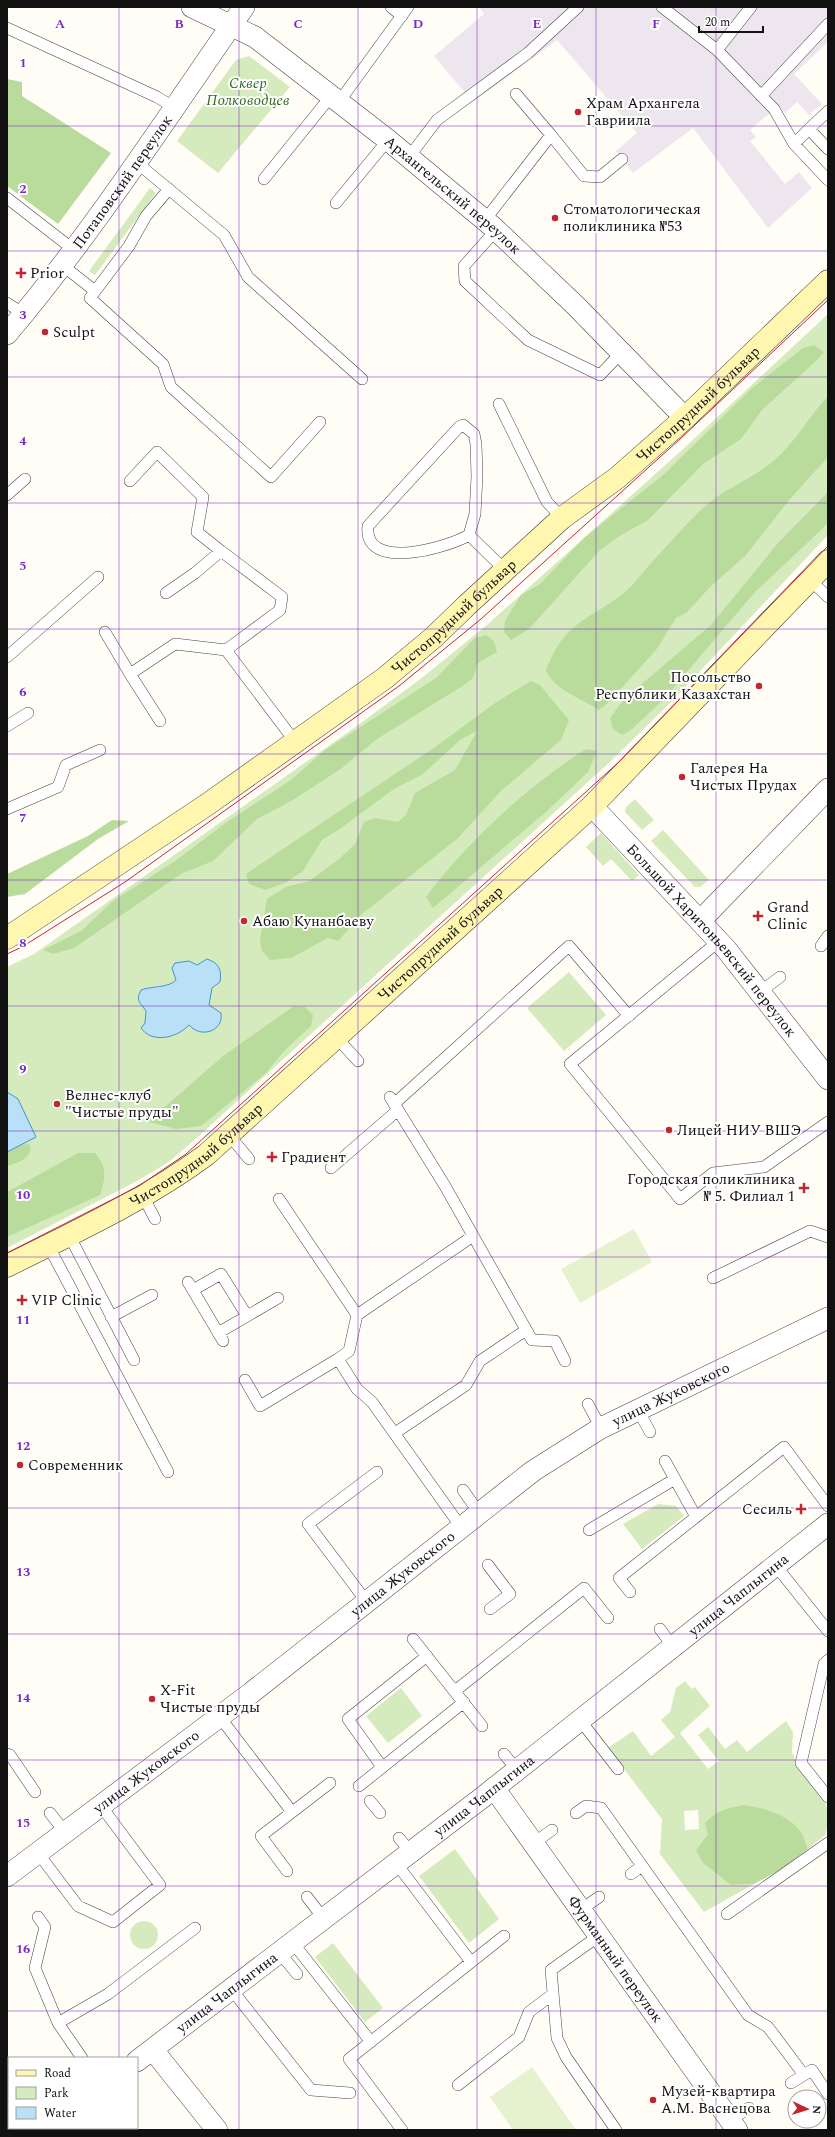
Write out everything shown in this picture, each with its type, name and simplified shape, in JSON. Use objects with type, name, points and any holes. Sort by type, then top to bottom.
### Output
[{"type":"main road","name":"Чистопрудный бульвар","points":[[7,938],[208,804],[296,743],[401,664],[434,637],[562,518],[617,478],[685,418],[828,281]]},
{"type":"main road","name":"Чистопрудный бульвар","points":[[7,1266],[143,1196],[183,1172],[229,1135],[592,806],[828,561]]},
{"type":"street","name":"Архангельский переулок","points":[[192,7],[255,37],[388,140],[491,225],[622,352],[685,418]]},
{"type":"street","name":"Потаповский переулок","points":[[7,334],[15,308],[68,257],[175,108],[244,7]]},
{"type":"street","points":[[700,921],[828,788]]},
{"type":"street","name":"Большой Харитоньевский переулок","points":[[592,806],[719,941],[828,1079]]},
{"type":"street","name":"улица Жуковского","points":[[7,1876],[376,1599],[463,1531],[479,1513],[533,1471],[601,1428],[828,1318]]},
{"type":"street","name":"улица Чаплыгина","points":[[145,2055],[324,1919],[402,1851],[494,1788],[828,1524]]},
{"type":"street","name":"Фурманный переулок","points":[[494,1788],[582,1909],[733,2125]]},
{"type":"street","points":[[145,2055],[217,2130]]},
{"type":"lane","points":[[264,179],[335,99],[405,11],[391,7]]},
{"type":"lane","points":[[409,157],[437,120],[528,54],[578,7]]},
{"type":"lane","points":[[662,7],[718,50],[774,109],[794,144],[828,180]]},
{"type":"lane","points":[[718,50],[750,7]]},
{"type":"lane","points":[[761,96],[828,24]]},
{"type":"lane","points":[[7,28],[157,97],[175,108]]},
{"type":"lane","points":[[516,94],[584,176],[600,177],[622,159]]},
{"type":"lane","points":[[794,144],[828,111]]},
{"type":"lane","points":[[809,129],[828,149]]},
{"type":"lane","points":[[550,135],[464,266],[465,281],[528,340],[600,375],[622,352]]},
{"type":"lane","points":[[336,203],[388,140]]},
{"type":"lane","points":[[136,162],[224,236],[248,277],[362,379]]},
{"type":"lane","points":[[169,190],[146,216],[129,246],[90,298],[163,364],[171,387],[272,477],[320,422]]},
{"type":"lane","points":[[7,198],[68,257],[95,291]]},
{"type":"lane","points":[[499,404],[547,502],[562,518]]},
{"type":"lane","points":[[463,425],[474,434],[476,444],[477,476],[475,514],[469,535],[455,543],[435,549],[415,552],[392,552],[376,548],[370,542],[367,534],[368,526],[459,427],[463,425]]},
{"type":"lane","points":[[130,481],[158,452],[203,497],[197,532],[282,596],[280,610],[226,650],[175,644],[130,674]]},
{"type":"lane","points":[[7,495],[25,479]]},
{"type":"lane","points":[[469,535],[505,570]]},
{"type":"lane","points":[[166,593],[195,573],[221,550]]},
{"type":"lane","points":[[7,656],[98,577]]},
{"type":"lane","points":[[810,580],[828,597]]},
{"type":"lane","points":[[105,632],[160,721]]},
{"type":"lane","points":[[226,650],[296,743]]},
{"type":"lane","points":[[7,726],[28,713]]},
{"type":"lane","points":[[7,809],[58,786],[66,765],[100,750]]},
{"type":"lane","points":[[820,946],[828,936]]},
{"type":"lane","points":[[719,941],[570,1064],[680,1199],[713,1172],[764,1167],[828,1122]]},
{"type":"lane","points":[[331,1168],[394,1104],[569,946],[629,1016]]},
{"type":"lane","points":[[760,992],[780,978]]},
{"type":"lane","points":[[336,1037],[358,1061]]},
{"type":"lane","points":[[394,1104],[473,1236],[532,1340],[555,1341],[565,1361]]},
{"type":"lane","points":[[229,1135],[249,1158]]},
{"type":"lane","points":[[143,1196],[154,1219]]},
{"type":"lane","points":[[279,1199],[357,1315]]},
{"type":"lane","points":[[713,1278],[810,1231],[828,1237]]},
{"type":"lane","points":[[69,1235],[134,1360]]},
{"type":"lane","points":[[245,1380],[260,1406],[338,1359],[349,1351],[357,1315],[473,1236]]},
{"type":"lane","points":[[48,1245],[168,1472]]},
{"type":"lane","points":[[247,1316],[221,1274],[190,1286],[220,1337],[247,1316],[278,1298]]},
{"type":"lane","points":[[111,1317],[152,1295]]},
{"type":"lane","points":[[395,1433],[466,1385],[480,1362],[526,1330]]},
{"type":"lane","points":[[338,1359],[357,1389],[372,1402],[395,1433],[463,1531]]},
{"type":"lane","points":[[588,1404],[601,1428]]},
{"type":"lane","points":[[638,1410],[650,1432]]},
{"type":"lane","points":[[630,1592],[618,1578],[784,1447],[828,1506]]},
{"type":"lane","points":[[665,1461],[696,1517]]},
{"type":"lane","points":[[376,1599],[308,1524],[377,1472]]},
{"type":"lane","points":[[589,1530],[675,1479]]},
{"type":"lane","points":[[463,1490],[479,1513]]},
{"type":"lane","points":[[488,1565],[510,1594],[490,1609]]},
{"type":"lane","points":[[776,1566],[828,1631]]},
{"type":"lane","points":[[455,1691],[584,1588],[608,1618]]},
{"type":"lane","points":[[660,1629],[673,1647]]},
{"type":"lane","points":[[413,1638],[482,1726]]},
{"type":"lane","points":[[382,1767],[348,1719],[427,1656]]},
{"type":"lane","points":[[828,1660],[824,1664],[801,1763],[828,1797]]},
{"type":"lane","points":[[359,1786],[464,1702]]},
{"type":"lane","points":[[219,1716],[292,1812]]},
{"type":"lane","points":[[580,1720],[618,1769]]},
{"type":"lane","points":[[7,1754],[10,1755],[35,1792]]},
{"type":"lane","points":[[504,1754],[517,1770]]},
{"type":"lane","points":[[287,1871],[260,1836],[330,1783]]},
{"type":"lane","points":[[370,1801],[380,1813]]},
{"type":"lane","points":[[38,1853],[78,1906],[113,1922],[160,1885],[100,1806]]},
{"type":"lane","points":[[576,1813],[586,1806],[601,1808],[748,2015],[768,2027],[804,2075]]},
{"type":"lane","points":[[50,1813],[65,1832]]},
{"type":"lane","points":[[534,1843],[552,1830]]},
{"type":"lane","points":[[727,1914],[828,1843]]},
{"type":"lane","points":[[402,1851],[471,1962]]},
{"type":"lane","points":[[631,1874],[642,1866]]},
{"type":"lane","points":[[307,1897],[324,1919]]},
{"type":"lane","points":[[582,1909],[599,1897]]},
{"type":"lane","points":[[38,1917],[45,1927],[35,1968],[58,2023],[81,2057]]},
{"type":"lane","points":[[58,2023],[108,1994],[196,1928]]},
{"type":"lane","points":[[600,1935],[550,1970],[557,2038],[566,2057],[616,2130]]},
{"type":"lane","points":[[402,2130],[350,2059],[504,1936]]},
{"type":"lane","points":[[287,1948],[371,2042]]},
{"type":"lane","points":[[287,1948],[296,1974]]},
{"type":"lane","points":[[232,1990],[311,2090],[350,2093]]},
{"type":"lane","points":[[458,2085],[519,2037],[529,2012],[553,1994]]},
{"type":"lane","points":[[791,2083],[812,2070],[828,2094]]},
{"type":"lane","points":[[733,2125],[749,2108]]},
{"type":"shaded area","points":[[479,7],[828,7],[828,42],[794,74],[822,104],[809,115],[797,102],[785,113],[778,106],[750,130],[756,137],[750,141],[785,184],[799,172],[812,188],[768,228],[693,128],[633,173],[616,151],[637,133],[557,40],[473,102],[434,56],[484,14]]},
{"type":"green space","name":"Сквер Полководцев","points":[[249,56],[290,87],[218,173],[177,141],[236,60]]},
{"type":"green space","points":[[7,79],[22,82],[22,96],[111,153],[58,224],[7,186]]},
{"type":"green space","points":[[150,188],[156,193],[95,275],[89,271]]},
{"type":"green space","points":[[828,314],[828,535],[671,702],[612,760],[200,1135],[170,1161],[139,1180],[7,1248],[7,967],[34,954],[354,728],[423,677],[487,625],[682,450]]},
{"type":"green space","points":[[814,345],[824,352],[762,410],[741,439],[703,464],[648,520],[618,537],[599,551],[529,629],[511,640],[504,632],[505,621],[521,595],[540,584],[585,537],[663,475],[751,389],[803,348]]},
{"type":"green space","points":[[828,396],[828,457],[790,499],[746,555],[710,587],[686,613],[676,618],[656,650],[608,703],[599,710],[570,694],[556,684],[546,671],[553,654],[569,632],[578,624],[628,590],[681,530],[711,501],[754,475],[779,456]]},
{"type":"green space","points":[[828,492],[828,522],[822,529],[755,592],[663,700],[631,730],[622,735],[613,729],[610,718],[624,699],[711,625],[778,543]]},
{"type":"green space","points":[[486,635],[494,641],[497,652],[478,663],[473,678],[464,685],[377,739],[342,768],[293,800],[257,819],[213,861],[181,874],[74,948],[53,954],[43,950],[81,931],[113,901],[175,861],[227,822],[291,780],[325,750],[436,678],[475,638]]},
{"type":"green space","points":[[531,681],[540,685],[569,720],[561,740],[502,790],[457,839],[362,914],[338,941],[328,938],[291,958],[270,960],[262,951],[260,940],[267,899],[286,887],[309,881],[338,860],[355,844],[364,822],[375,818],[398,822],[406,815],[415,793],[455,770],[477,731],[460,740],[423,774],[394,789],[322,840],[303,871],[285,883],[265,890],[249,884],[246,874],[435,747],[498,701]]},
{"type":"green space","points":[[586,749],[597,751],[588,772],[547,811],[433,908],[426,897],[442,876],[480,835],[521,797],[564,763]]},
{"type":"green space","points":[[635,799],[654,820],[642,830],[625,812],[626,807]]},
{"type":"green space","points":[[112,820],[129,821],[98,839],[25,894],[7,897],[7,874],[88,836]]},
{"type":"green space","points":[[663,830],[709,880],[700,887],[695,887],[651,841]]},
{"type":"green space","points":[[601,833],[639,875],[632,881],[611,859],[603,866],[586,847]]},
{"type":"green space","points":[[569,972],[606,1015],[564,1051],[527,1008]]},
{"type":"green space","points":[[294,1006],[305,1007],[313,1015],[311,1026],[285,1050],[265,1074],[201,1126],[176,1129],[145,1121],[144,1115],[166,1106],[223,1056]]},
{"type":"green space","points":[[29,1144],[31,1149],[30,1153],[25,1158],[7,1166],[7,1146]]},
{"type":"green space","points":[[78,1153],[95,1153],[102,1163],[104,1178],[100,1195],[7,1237],[7,1192]]},
{"type":"green space","points":[[634,1229],[652,1262],[580,1303],[561,1269]]},
{"type":"green space","points":[[658,1504],[676,1506],[684,1516],[642,1549],[623,1524]]},
{"type":"green space","points":[[685,1681],[692,1689],[695,1687],[710,1706],[680,1733],[708,1769],[719,1761],[698,1735],[708,1727],[725,1749],[737,1740],[747,1752],[786,1721],[793,1732],[792,1752],[799,1768],[823,1797],[828,1812],[828,1826],[825,1835],[808,1849],[801,1832],[788,1820],[708,1834],[696,1850],[731,1885],[754,1884],[704,1912],[660,1854],[662,1819],[608,1748],[633,1731],[651,1756],[675,1737],[661,1720],[670,1712],[676,1688]],"holes":[[[698,1810],[699,1829],[685,1830],[684,1811]]]},
{"type":"green space","points":[[401,1688],[422,1716],[388,1743],[366,1716]]},
{"type":"green space","points":[[743,1805],[767,1810],[790,1821],[801,1832],[808,1849],[780,1870],[754,1884],[731,1885],[703,1863],[696,1850],[708,1834],[705,1823],[709,1819],[722,1811]]},
{"type":"green space","points":[[455,1849],[480,1884],[476,1887],[499,1919],[469,1943],[419,1876]]},
{"type":"green space","points":[[144,1921],[154,1925],[158,1935],[154,1945],[144,1949],[134,1945],[130,1935],[134,1925]]},
{"type":"green space","points":[[333,1943],[383,2008],[365,2022],[315,1957]]},
{"type":"green space","points":[[532,2067],[576,2130],[513,2130],[490,2097]]},
{"type":"water","points":[[207,959],[217,965],[220,971],[220,982],[212,988],[209,1005],[221,1013],[219,1024],[211,1031],[205,1032],[199,1032],[189,1025],[184,1030],[171,1036],[158,1038],[146,1033],[141,1028],[145,1023],[146,1011],[138,999],[141,990],[173,983],[176,980],[172,968],[175,963],[189,961],[197,965]]},
{"type":"water","points":[[7,1092],[18,1099],[36,1137],[7,1152]]},
{"type":"tram line","points":[[7,954],[22,947],[125,882],[399,686],[481,619],[680,439],[828,300]]},
{"type":"tram line","points":[[7,1253],[139,1186],[186,1154],[620,761],[828,546]]},
{"type":"place","name":"Храм Архангела Гавриила","points":[[578,112]]},
{"type":"place","name":"Стоматологическая поликлиника №53","points":[[555,218]]},
{"type":"place","name":"Prior","points":[[21,273]]},
{"type":"place","name":"Sculpt","points":[[45,332]]},
{"type":"place","name":"Посольство Республики Казахстан","points":[[759,686]]},
{"type":"place","name":"Галерея На Чистых Прудах","points":[[682,777]]},
{"type":"place","name":"Grand Clinic","points":[[758,916]]},
{"type":"place","name":"Абаю Кунанбаеву","points":[[244,921]]},
{"type":"place","name":"Велнес-клуб \"Чистые пруды\"","points":[[57,1104]]},
{"type":"place","name":"Лицей НИУ ВШЭ","points":[[669,1130]]},
{"type":"place","name":"Градиент","points":[[272,1157]]},
{"type":"place","name":"Городская поликлиника № 5. Филиал 1","points":[[804,1188]]},
{"type":"place","name":"VIP Clinic","points":[[22,1300]]},
{"type":"place","name":"Современник","points":[[20,1465]]},
{"type":"place","name":"Сесиль","points":[[801,1509]]},
{"type":"place","name":"X-Fit Чистые пруды","points":[[152,1699]]},
{"type":"place","name":"Музей-квартира А.М. Васнецова","points":[[653,2100]]}]
